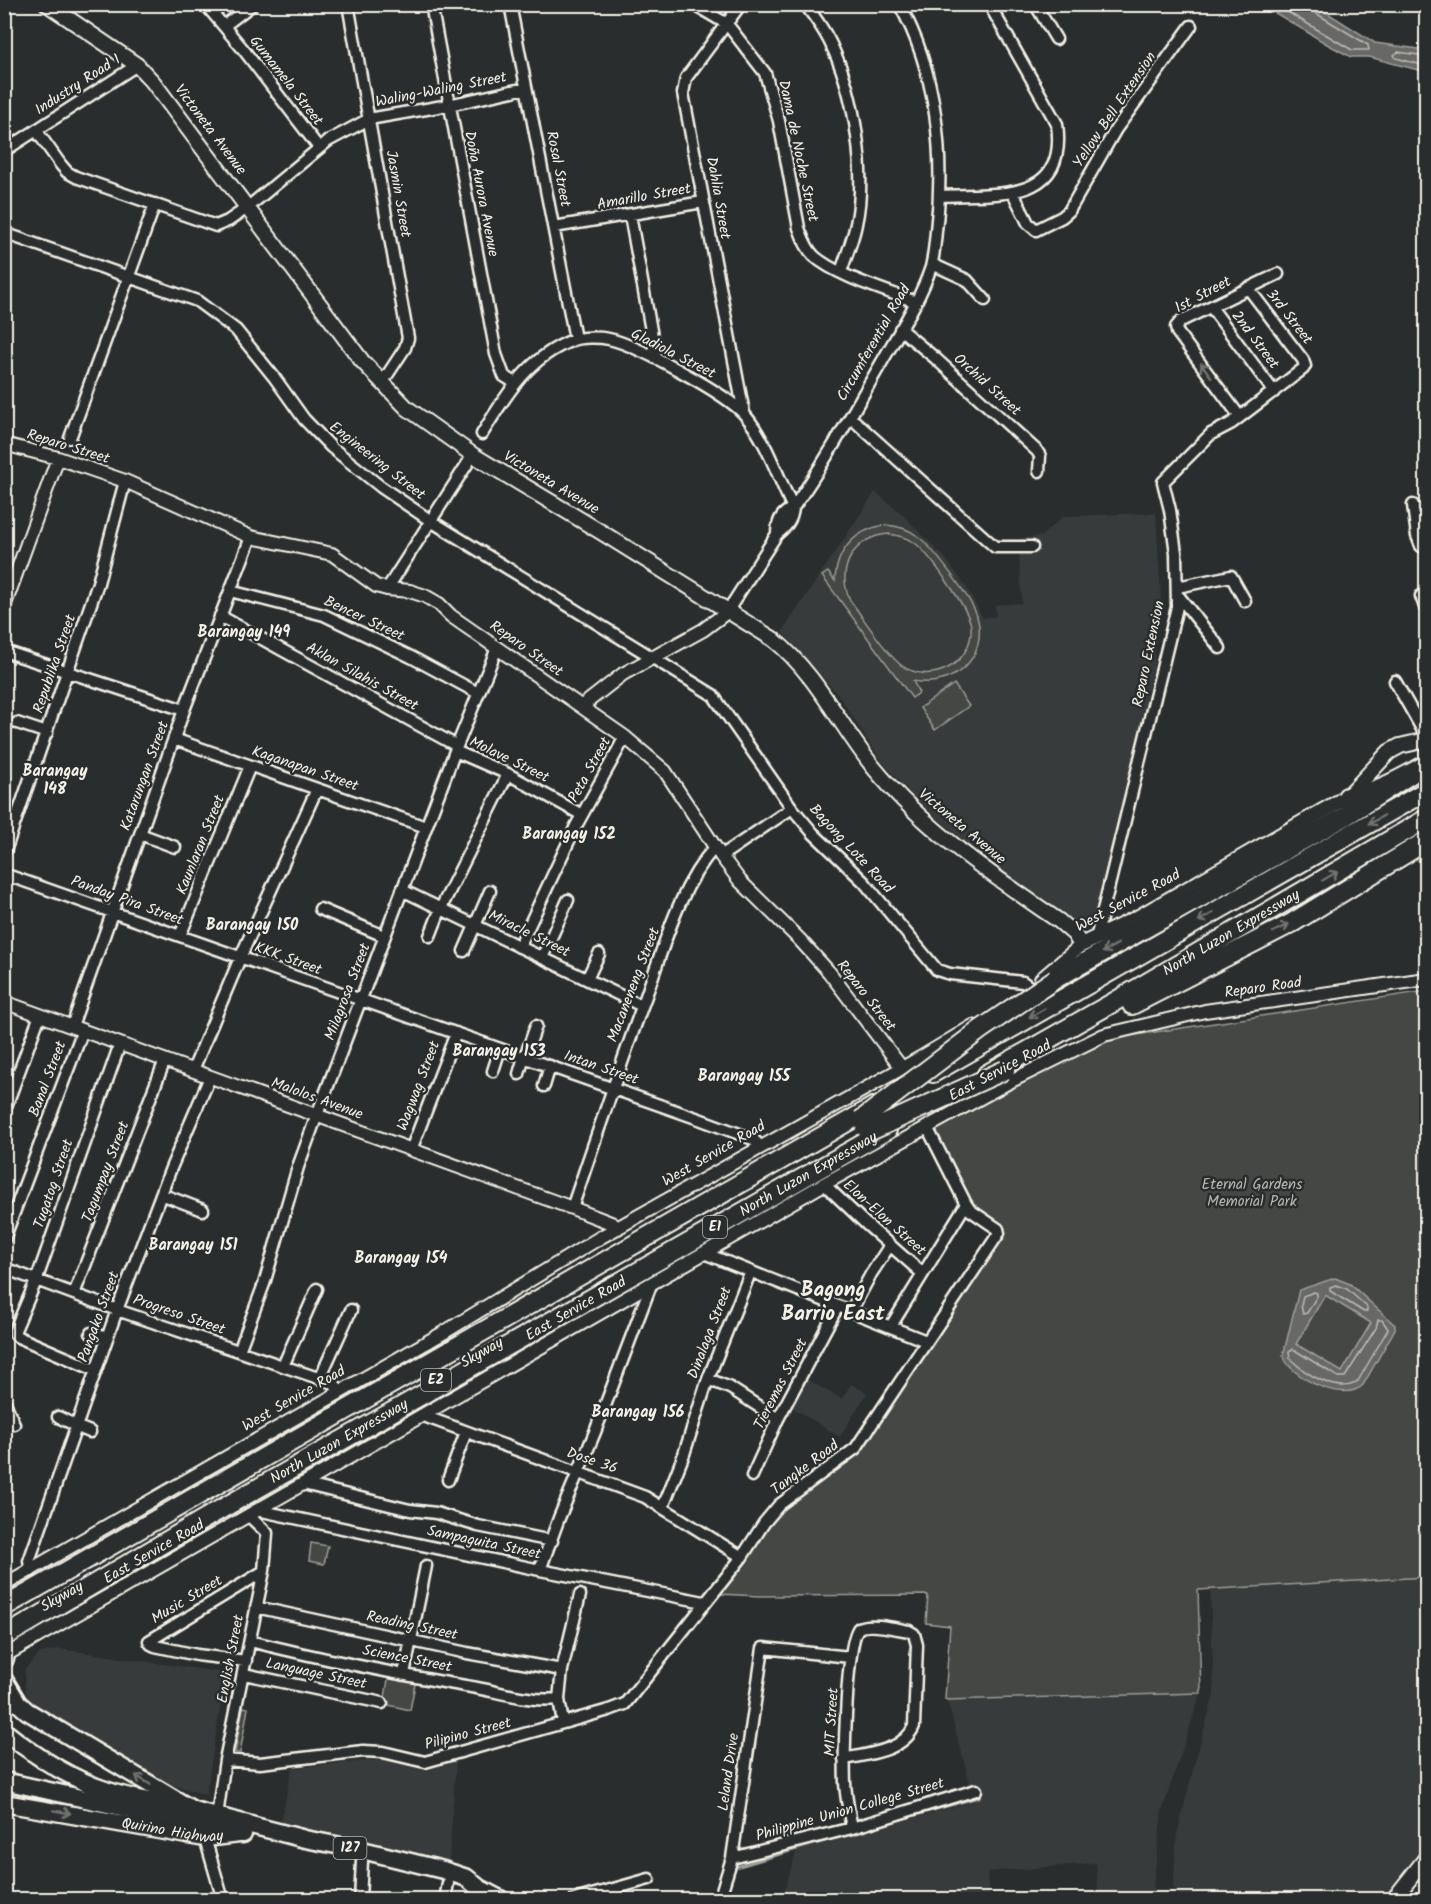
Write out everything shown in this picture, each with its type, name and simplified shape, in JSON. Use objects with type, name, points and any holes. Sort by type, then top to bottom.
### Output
[{"type":"highway","points":[[1347,797],[1366,794],[1419,769]]},
{"type":"highway","points":[[864,1126],[980,1030],[1055,979],[1344,818],[1419,769]]},
{"type":"highway","name":"North Luzon Expressway","points":[[4,1607],[1426,791]]},
{"type":"highway","name":"North Luzon Expressway","points":[[5,1652],[237,1500],[608,1287],[1114,1002],[1426,819]]},
{"type":"highway","points":[[864,1126],[1005,1070],[1292,923],[1426,841]]},
{"type":"highway","name":"Skyway","points":[[4,1613],[864,1126]]},
{"type":"highway","name":"Skyway","points":[[4,1630],[864,1126]]},
{"type":"main road","name":"Victoneta Avenue","points":[[47,4],[137,65],[153,82],[362,361],[415,415],[473,455],[601,532],[786,649],[813,682],[875,769],[925,822],[966,855],[1059,921],[1074,934],[1081,945]]},
{"type":"main road","name":"West Service Road","points":[[1081,945],[1137,918],[1347,797],[1389,752],[1426,738]]},
{"type":"main road","points":[[5,1682],[18,1703],[27,1711],[193,1810]]},
{"type":"main road","points":[[4,1731],[70,1776],[108,1792],[243,1834]]},
{"type":"main road","points":[[4,1781],[156,1808]]},
{"type":"main road","name":"Quirino Highway","points":[[4,1803],[205,1838],[243,1834],[362,1861],[447,1891],[480,1888]]},
{"type":"main road","name":"Quirino Highway","points":[[156,1808],[193,1810],[306,1839],[443,1870],[467,1878],[480,1888],[502,1899]]},
{"type":"main road","points":[[1393,1899],[1426,1858]]},
{"type":"street","name":"Gumamela Street","points":[[205,4],[319,148]]},
{"type":"street","points":[[224,26],[253,4]]},
{"type":"street","name":"Jasmin Street","points":[[348,4],[408,338],[405,348],[382,383]]},
{"type":"street","name":"Doña Aurora Avenue","points":[[431,4],[496,354],[504,376],[514,383]]},
{"type":"street","name":"Rosal Street","points":[[510,4],[575,339]]},
{"type":"street","name":"Dama de Noche Street","points":[[693,4],[727,24],[765,73],[779,121],[795,211],[805,243],[813,254],[823,263],[841,272],[916,302]]},
{"type":"street","name":"Dahlia Street","points":[[741,4],[686,78],[684,93],[744,413]]},
{"type":"street","points":[[805,4],[835,52],[849,96],[859,148],[860,184],[856,224],[841,272]]},
{"type":"street","name":"Circumferential Road","points":[[582,706],[623,674],[703,630],[727,612],[777,534],[777,524],[785,511],[793,508],[827,457],[916,302],[932,264],[940,196],[931,94],[925,68],[908,20],[899,4]]},
{"type":"street","points":[[940,196],[1013,193],[1037,183],[1051,171],[1055,164],[1059,138],[1057,124],[989,4]]},
{"type":"street","points":[[1035,4],[1056,39]]},
{"type":"street","points":[[1421,4],[1426,6]]},
{"type":"street","name":"Yellow Bell Extension","points":[[1013,193],[1028,223],[1036,230],[1069,212],[1116,129],[1191,26]]},
{"type":"street","name":"Industry Road 1","points":[[4,151],[137,65]]},
{"type":"street","name":"Waling-Waling Street","points":[[154,204],[216,226],[223,224],[338,134],[369,119],[526,88]]},
{"type":"street","points":[[36,130],[67,172],[154,204],[70,438]]},
{"type":"street","name":"Amarillo Street","points":[[554,227],[703,202]]},
{"type":"street","points":[[630,215],[656,358]]},
{"type":"street","name":"Engineering Street","points":[[4,233],[197,301],[219,315],[237,330],[304,419],[331,447],[381,487],[430,521],[653,657]]},
{"type":"street","points":[[932,264],[967,280],[985,300]]},
{"type":"street","name":"1st Street","points":[[1240,417],[1177,332],[1176,327],[1181,321],[1278,274]]},
{"type":"street","name":"3rd Street","points":[[1248,288],[1303,360],[1305,366]]},
{"type":"street","name":"2nd Street","points":[[1211,307],[1274,392]]},
{"type":"street","name":"Orchid Street","points":[[900,329],[1037,451],[1040,456],[1040,471]]},
{"type":"street","name":"Gladiola Street","points":[[482,434],[514,383],[544,356],[575,339],[609,339],[656,358],[721,396],[744,413],[756,432],[793,508]]},
{"type":"street","name":"Reparo Extension","points":[[1096,939],[1177,607],[1176,553],[1170,510],[1163,482],[1211,434],[1240,417],[1305,366]]},
{"type":"street","points":[[850,417],[995,547],[1032,547]]},
{"type":"street","name":"Reparo Street","points":[[4,444],[58,458],[125,481],[251,537],[332,554],[376,586],[390,585],[425,596],[439,604],[451,616],[625,737],[665,771],[718,852],[740,881],[829,972],[902,1068]]},
{"type":"street","points":[[390,585],[473,455]]},
{"type":"street","points":[[4,607],[58,458]]},
{"type":"street","name":"Republika Street","points":[[4,854],[98,583],[125,481]]},
{"type":"street","points":[[1413,505],[1417,536],[1421,546],[1426,548]]},
{"type":"street","name":"Katarungan Street","points":[[77,1028],[112,912],[184,710],[251,537]]},
{"type":"street","points":[[1220,648],[1177,591],[1231,576],[1245,601]]},
{"type":"street","name":"Bencer Street","points":[[230,591],[324,615],[411,657],[478,693]]},
{"type":"street","points":[[1421,596],[1426,610]]},
{"type":"street","name":"Aklan Silahis Street","points":[[220,616],[456,748]]},
{"type":"street","name":"Milagrosa Street","points":[[239,1351],[269,1268],[298,1167],[317,1115],[456,748],[497,648]]},
{"type":"street","points":[[4,651],[184,710]]},
{"type":"street","name":"Bagong Lote Road","points":[[653,657],[719,700],[792,808],[813,833],[864,882],[937,970],[950,975],[1023,982],[1030,987]]},
{"type":"street","points":[[1395,681],[1426,738]]},
{"type":"street","points":[[16,723],[47,733]]},
{"type":"street","name":"Peta Street","points":[[519,946],[582,815],[625,737]]},
{"type":"street","name":"Kaganapan Street","points":[[174,739],[426,827]]},
{"type":"street","name":"Molave Street","points":[[456,748],[582,815]]},
{"type":"street","name":"Kaunlaran Street","points":[[180,936],[250,766]]},
{"type":"street","points":[[430,936],[441,908],[508,774]]},
{"type":"street","points":[[193,1070],[240,958],[317,789]]},
{"type":"street","name":"Macaneneng Street","points":[[572,1208],[642,1006],[684,897],[700,867],[718,852],[792,808]]},
{"type":"street","points":[[140,834],[175,847]]},
{"type":"street","name":"Panday Pira Street","points":[[4,874],[240,958]]},
{"type":"street","name":"Miracle Street","points":[[402,890],[642,1006]]},
{"type":"street","points":[[464,951],[490,891]]},
{"type":"street","points":[[542,958],[568,900]]},
{"type":"street","points":[[320,909],[384,936]]},
{"type":"street","name":"West Service Road","points":[[4,1585],[618,1228],[902,1068],[982,1020],[1030,987],[1081,945]]},
{"type":"street","points":[[587,980],[599,954]]},
{"type":"street","name":"KKK Street","points":[[240,958],[361,1000]]},
{"type":"street","name":"Reparo Road","points":[[1104,1035],[1205,1011],[1426,979]]},
{"type":"street","name":"Intan Street","points":[[361,1000],[753,1139],[761,1147]]},
{"type":"street","name":"Malolos Avenue","points":[[4,1002],[572,1208],[618,1228]]},
{"type":"street","points":[[4,1112],[40,1015]]},
{"type":"street","points":[[519,1074],[536,1026]]},
{"type":"street","name":"Banal Street","points":[[4,1239],[77,1028]]},
{"type":"street","name":"Wagwag Street","points":[[411,1149],[456,1033]]},
{"type":"street","name":"East Service Road","points":[[5,1652],[303,1484],[824,1184],[1009,1082],[1104,1035]]},
{"type":"street","name":"Tugatog Street","points":[[96,1370],[15,1334],[120,1044]]},
{"type":"street","points":[[493,1071],[500,1049]]},
{"type":"street","name":"Tagumpay Street","points":[[74,1294],[165,1060]]},
{"type":"street","points":[[544,1086],[550,1066]]},
{"type":"street","name":"Pangako Street","points":[[31,1571],[29,1560],[75,1425],[161,1194],[210,1077]]},
{"type":"street","points":[[891,1326],[966,1204],[927,1127]]},
{"type":"street","name":"Elon-Elon Street","points":[[824,1184],[923,1274]]},
{"type":"street","points":[[161,1194],[203,1210]]},
{"type":"street","name":"Tangke Road","points":[[609,1710],[625,1704],[630,1698],[742,1557],[764,1522],[779,1505],[856,1448],[999,1233],[998,1229],[970,1210],[966,1204]]},
{"type":"street","points":[[851,1311],[890,1245]]},
{"type":"street","points":[[704,1253],[926,1341]]},
{"type":"street","name":"Progreso Street","points":[[4,1268],[117,1310],[320,1378],[336,1384],[341,1391]]},
{"type":"street","name":"Dinalaga Street","points":[[663,1507],[684,1454],[708,1379],[750,1273]]},
{"type":"street","points":[[540,1570],[651,1285]]},
{"type":"street","points":[[283,1366],[317,1289]]},
{"type":"street","name":"Tieremas Street","points":[[752,1476],[778,1419],[838,1306]]},
{"type":"street","points":[[320,1378],[351,1310]]},
{"type":"street","points":[[92,1333],[107,1338]]},
{"type":"street","points":[[708,1379],[730,1388],[778,1419]]},
{"type":"street","points":[[4,1400],[14,1424]]},
{"type":"street","name":"Dose 36","points":[[421,1415],[627,1489],[663,1507],[742,1557]]},
{"type":"street","points":[[58,1417],[90,1432]]},
{"type":"street","points":[[448,1479],[466,1431]]},
{"type":"street","points":[[303,1484],[410,1510],[436,1513],[478,1526],[552,1541]]},
{"type":"street","name":"Sampaguita Street","points":[[253,1512],[704,1602]]},
{"type":"street","name":"English Street","points":[[217,1816],[225,1760],[264,1570],[267,1533],[253,1512]]},
{"type":"street","points":[[404,1674],[426,1566]]},
{"type":"street","name":"Music Street","points":[[246,1661],[155,1646],[149,1641],[264,1570]]},
{"type":"street","points":[[563,1723],[559,1699],[562,1670],[580,1595]]},
{"type":"street","name":"Reading Street","points":[[256,1607],[409,1641],[562,1670]]},
{"type":"street","name":"MIT Street","points":[[844,1758],[872,1753],[903,1742],[910,1736],[914,1726],[916,1645],[914,1634],[909,1630],[867,1625],[857,1630],[850,1657],[844,1758],[845,1786],[852,1828]]},
{"type":"street","name":"Science Street","points":[[250,1641],[308,1656],[531,1699],[559,1699]]},
{"type":"street","name":"Leland Drive","points":[[719,1899],[732,1858],[763,1648],[850,1657]]},
{"type":"street","name":"Language Street","points":[[244,1674],[382,1703]]},
{"type":"street","name":"Pilipino Street","points":[[225,1760],[260,1763],[363,1751],[383,1752],[425,1762],[609,1710]]},
{"type":"street","name":"Philippine Union College Street","points":[[732,1858],[852,1828],[976,1790]]},
{"type":"street","points":[[205,1838],[223,1899]]},
{"type":"street","points":[[360,1899],[362,1861]]},
{"type":"street","points":[[574,1899],[649,1879]]},
{"type":"shaded area","points":[[875,492],[900,512],[946,559],[965,585],[983,618],[996,616],[995,605],[1022,603],[1018,539],[1041,536],[1064,516],[1156,513],[1161,597],[1154,664],[1114,842],[1093,922],[1086,925],[1075,922],[992,864],[915,798],[881,761],[839,696],[782,632]]},
{"type":"shaded area","points":[[803,1377],[842,1399],[851,1384],[867,1393],[840,1437],[788,1405]]},
{"type":"shaded area","points":[[1426,1577],[1426,1849],[1385,1899],[1180,1899],[1173,1887],[1177,1834],[1214,1694],[1210,1589]]},
{"type":"shaded area","points":[[60,1649],[226,1673],[206,1795],[167,1783],[33,1708],[25,1690],[25,1669],[40,1653]]},
{"type":"shaded area","points":[[1201,1693],[1162,1811],[1153,1886],[1160,1899],[1099,1899],[1096,1863],[987,1872],[989,1899],[781,1900],[797,1850],[975,1801],[947,1700]]},
{"type":"shaded area","points":[[386,1759],[425,1771],[456,1761],[449,1862],[280,1826],[292,1768]]},
{"type":"green space","points":[[886,525],[902,528],[923,541],[959,586],[977,616],[978,645],[973,657],[965,667],[942,680],[913,681],[919,693],[912,698],[822,576],[828,572],[835,581],[836,570],[843,551],[849,543],[865,531]],"holes":[[[889,534],[909,540],[921,549],[948,582],[969,618],[970,639],[966,651],[948,668],[925,673],[913,671],[901,665],[881,644],[850,600],[845,576],[851,556],[866,541]]]},
{"type":"green space","points":[[954,684],[969,706],[935,730],[920,708]]},
{"type":"green space","name":"Eternal Gardens Memorial Park","points":[[1426,991],[1426,1577],[1198,1590],[1201,1693],[947,1700],[945,1699],[950,1626],[926,1623],[928,1595],[760,1596],[719,1594],[769,1524],[796,1499],[861,1453],[929,1342],[1003,1231],[975,1208],[934,1131],[1103,1040]]},
{"type":"green space","points":[[311,1543],[328,1546],[324,1564],[309,1561]]},
{"type":"green space","points":[[389,1673],[416,1679],[410,1710],[384,1704]]},
{"type":"green space","points":[[243,1707],[248,1708],[240,1753],[235,1753]]},
{"type":"water","points":[[1262,5],[1315,5],[1375,43],[1426,50],[1426,72],[1369,57],[1351,57]]},
{"type":"water","points":[[1335,1278],[1350,1284],[1395,1325],[1395,1329],[1363,1385],[1344,1392],[1331,1390],[1307,1380],[1288,1364],[1283,1356],[1299,1290]],"holes":[[[1325,1295],[1371,1323],[1342,1372],[1296,1344]]]},
{"type":"waterway","points":[[897,1820],[979,1797]]},
{"type":"waterway","points":[[736,1867],[838,1837]]},
{"type":"district","name":"Barangay 149","points":[[244,632]]},
{"type":"district","name":"Barangay 148","points":[[55,780]]},
{"type":"district","name":"Barangay 152","points":[[569,834]]},
{"type":"district","name":"Barangay 150","points":[[252,925]]},
{"type":"district","name":"Barangay 153","points":[[499,1051]]},
{"type":"district","name":"Barangay 155","points":[[744,1076]]},
{"type":"district","name":"Barangay 151","points":[[193,1245]]},
{"type":"district","name":"Barangay 154","points":[[401,1258]]},
{"type":"district","name":"Bagong Barrio East","points":[[833,1302]]},
{"type":"district","name":"Barangay 156","points":[[638,1412]]}]
